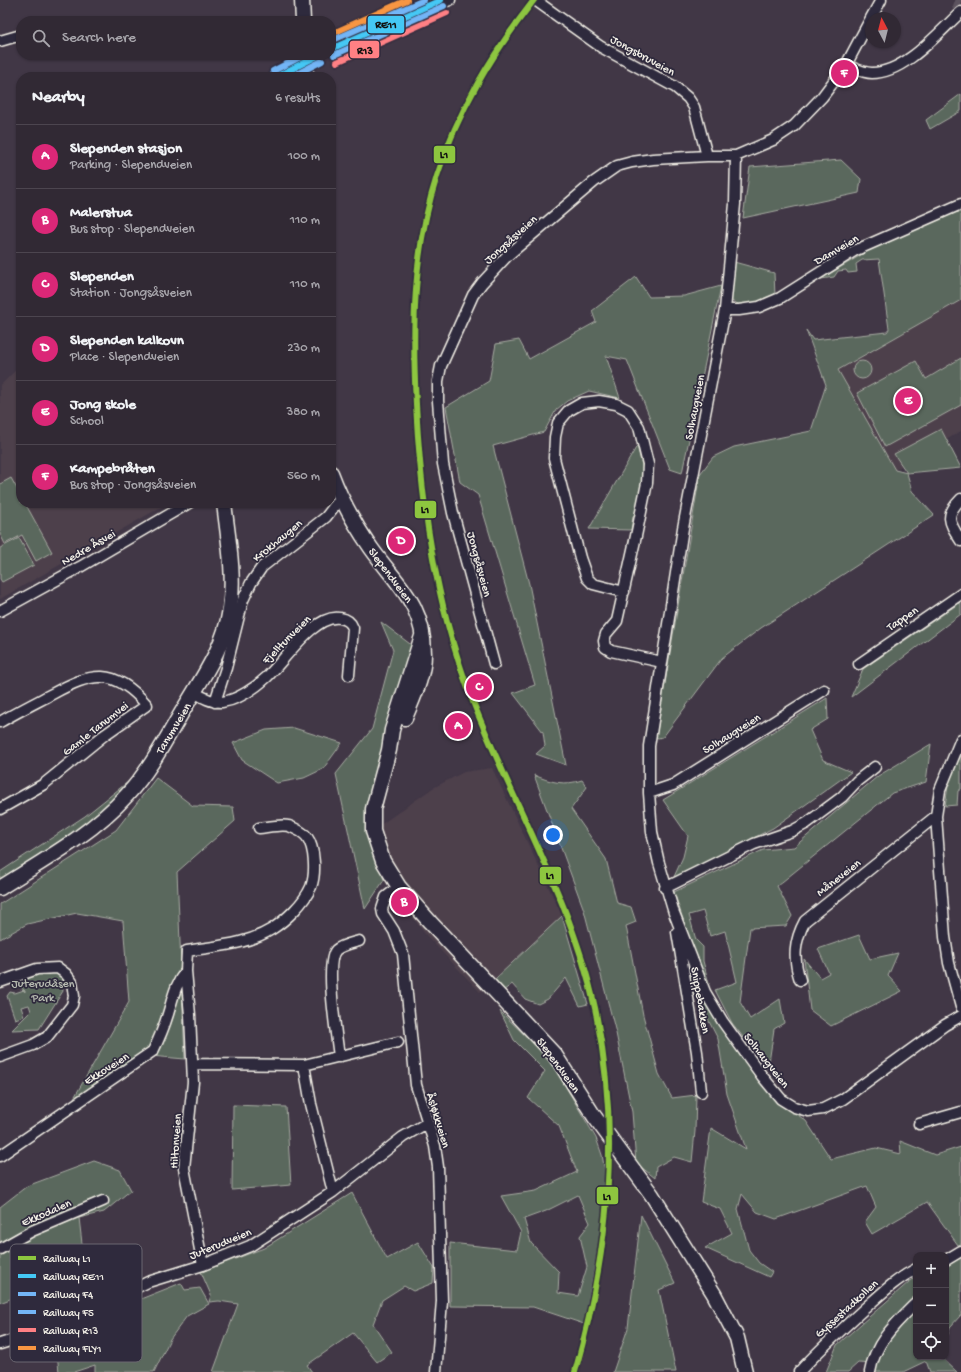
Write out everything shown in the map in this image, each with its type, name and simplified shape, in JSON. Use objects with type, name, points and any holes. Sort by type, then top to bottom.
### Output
[{"type":"main road","points":[[302,0],[303,16]]},
{"type":"main road","points":[[305,60],[306,72]]},
{"type":"main road","name":"Slependveien","points":[[336,485],[342,500],[371,547],[413,602],[419,616],[422,636],[424,654],[420,679],[399,732],[389,750],[374,800],[372,824],[380,854],[399,887],[462,957],[555,1055],[597,1122],[652,1195],[711,1289],[737,1338],[745,1372]]},
{"type":"main road","name":"Tanumveien","points":[[0,888],[73,841],[117,806],[146,771],[194,692],[220,647],[230,609],[232,586],[224,508]]},
{"type":"street","points":[[336,34],[369,29],[450,0]]},
{"type":"street","name":"Jongsbruveien","points":[[535,0],[601,47],[675,87],[688,98],[694,108],[707,156]]},
{"type":"street","name":"Jongsåsveien","points":[[874,12],[881,0]]},
{"type":"street","points":[[846,65],[872,73],[897,68],[961,12]]},
{"type":"street","name":"Jongsåsveien","points":[[494,664],[453,513],[443,464],[438,401],[438,380],[444,360],[473,295],[507,256],[594,182],[618,166],[632,162],[707,156],[736,156],[773,140],[794,126],[822,97],[846,65],[865,29]]},
{"type":"street","points":[[0,41],[16,36]]},
{"type":"street","name":"Solhaugveien","points":[[736,156],[735,204],[725,310],[683,528],[649,746],[649,793],[652,832],[665,888],[705,992],[723,1022],[762,1076],[781,1099],[794,1107],[808,1111],[823,1109],[843,1099],[945,1025],[961,1016]]},
{"type":"street","name":"Damveien","points":[[725,310],[739,310],[759,307],[775,301],[854,251],[961,204]]},
{"type":"street","points":[[624,592],[593,584],[587,578],[578,550],[554,458],[554,436],[558,423],[568,412],[582,403],[599,401],[616,404],[628,410],[639,427],[648,464],[647,483],[624,592],[617,620],[606,634],[604,641],[605,647],[611,650],[662,662]]},
{"type":"street","points":[[961,499],[951,509],[950,516],[951,524],[961,541]]},
{"type":"street","name":"Krokhaugen","points":[[336,504],[342,500]]},
{"type":"street","name":"Nedre Åsvei","points":[[0,611],[80,568],[181,508]]},
{"type":"street","name":"Krokhaugen","points":[[215,702],[232,649],[243,600],[251,583],[262,567],[326,517],[333,508]]},
{"type":"street","name":"Tappen","points":[[859,664],[961,594]]},
{"type":"street","name":"Fjelltunveien","points":[[215,702],[230,700],[250,690],[267,677],[312,630],[330,618],[346,619],[352,624],[353,628],[349,675]]},
{"type":"street","name":"Gamle Tanumvei","points":[[0,722],[77,681],[97,676],[112,678],[124,684],[137,694],[146,705],[103,736],[44,784],[0,809]]},
{"type":"street","name":"Solhaugveien","points":[[649,793],[673,785],[824,690]]},
{"type":"street","points":[[194,692],[215,702]]},
{"type":"street","points":[[961,739],[940,790],[936,816],[945,937],[949,963],[961,1007]]},
{"type":"street","points":[[665,888],[754,844],[807,823],[842,797],[857,781],[875,767]]},
{"type":"street","name":"Måneveien","points":[[800,980],[795,966],[794,953],[800,931],[805,921],[936,816]]},
{"type":"street","name":"Hiltonveien","points":[[203,1266],[184,1168],[193,1082],[186,971],[187,950],[253,939],[283,920],[307,894],[311,887],[313,870],[311,844],[306,836],[288,826],[259,828]]},
{"type":"street","name":"Åsløkkveien","points":[[399,887],[386,898],[382,909],[403,954],[416,1085],[435,1146],[438,1167],[441,1225],[441,1320],[436,1372]]},
{"type":"street","name":"Snippebakken","points":[[674,912],[697,1052],[701,1092]]},
{"type":"street","points":[[339,1057],[330,967],[335,951],[340,947],[359,941]]},
{"type":"street","points":[[0,982],[37,969],[58,968],[66,974],[72,982],[74,996],[72,1005],[47,1037],[33,1045],[0,1057]]},
{"type":"street","name":"Ekkoveien","points":[[0,1156],[153,1051],[162,1032],[175,988],[180,978],[186,971]]},
{"type":"street","points":[[193,1064],[304,1065],[398,1042]]},
{"type":"street","points":[[304,1065],[311,1104],[333,1192]]},
{"type":"street","points":[[919,1124],[961,1112]]},
{"type":"street","name":"Juterudveien","points":[[142,1285],[203,1266],[250,1246],[333,1192],[402,1137],[427,1123]]},
{"type":"street","name":"Ekkodalen","points":[[0,1249],[32,1231],[103,1201]]},
{"type":"street","points":[[949,1258],[961,1251]]},
{"type":"street","name":"Gyssestadkollen","points":[[799,1372],[819,1351],[886,1290],[906,1274],[913,1270]]},
{"type":"street","points":[[870,1372],[871,1363],[882,1340],[913,1305]]},
{"type":"street","name":"Juterudveien","points":[[0,1344],[10,1341]]},
{"type":"shaded area","points":[[961,300],[961,431],[895,470],[838,370]]},
{"type":"shaded area","points":[[16,370],[16,508],[159,508],[0,599],[0,386]]},
{"type":"shaded area","points":[[492,768],[562,916],[480,992],[426,935],[384,880],[369,833],[433,788],[464,772]]},
{"type":"green space","points":[[961,94],[961,111],[930,129],[926,120]]},
{"type":"green space","points":[[841,160],[861,179],[859,193],[743,218],[750,167]]},
{"type":"green space","points":[[961,212],[961,300],[838,370],[895,470],[907,473],[912,491],[934,515],[761,628],[722,658],[663,737],[656,737],[700,474],[713,457],[734,447],[811,431],[826,385],[806,330],[813,340],[887,332],[889,329],[879,259],[862,260],[856,264],[857,272],[848,273],[846,270],[838,271],[834,277],[821,279],[871,249],[949,213]]},
{"type":"green space","points":[[734,262],[774,273],[775,296],[758,303],[747,305],[730,300]]},
{"type":"green space","points":[[636,277],[649,297],[684,296],[721,286],[682,473],[670,469],[627,360],[606,356],[620,398],[589,391],[567,401],[556,410],[544,432],[493,446],[529,584],[566,765],[536,754],[545,746],[543,732],[513,693],[535,685],[478,495],[460,482],[446,407],[489,381],[496,344],[519,340],[529,359],[596,322],[592,311]]},
{"type":"green space","points":[[961,358],[961,405],[885,447],[857,393],[916,361],[926,379]]},
{"type":"green space","points":[[858,361],[866,361],[871,366],[869,377],[866,379],[858,379],[853,374],[853,366]]},
{"type":"green space","points":[[941,429],[961,468],[907,473],[894,454]]},
{"type":"green space","points":[[637,446],[645,477],[642,507],[633,516],[631,530],[589,529]]},
{"type":"green space","points":[[11,478],[16,487],[16,508],[28,508],[52,552],[36,561],[22,535],[5,544],[0,534],[0,484]]},
{"type":"green space","points":[[19,538],[34,565],[2,582],[0,579],[0,548]]},
{"type":"green space","points":[[961,602],[961,614],[851,697],[863,669]]},
{"type":"green space","points":[[381,622],[414,647],[369,806],[377,861],[384,880],[365,909],[336,774],[372,729],[393,650]]},
{"type":"green space","points":[[827,698],[828,719],[810,730],[823,760],[851,772],[773,828],[673,879],[683,857],[688,836],[663,800]]},
{"type":"green space","points":[[294,728],[342,743],[323,769],[304,778],[277,783],[242,760],[233,743],[266,730]]},
{"type":"green space","points":[[931,744],[926,782],[892,793],[777,886],[792,916],[786,926],[750,928],[740,1002],[750,1019],[780,999],[784,1023],[774,1029],[768,1069],[732,1023],[715,990],[737,982],[725,931],[710,936],[703,911],[689,915],[696,940],[703,947],[703,961],[709,984],[695,955],[674,892],[763,850],[794,847],[878,776]]},
{"type":"green space","points":[[961,754],[961,789],[958,791],[957,805],[945,806],[949,780]]},
{"type":"green space","points":[[534,775],[546,780],[564,783],[582,780],[587,787],[571,809],[606,859],[617,903],[631,907],[636,922],[626,926],[643,1015],[659,1074],[672,1098],[696,1095],[692,1162],[674,1157],[656,1167],[655,1178],[636,1163],[632,1112],[616,1033],[584,910]]},
{"type":"green space","points":[[156,778],[193,806],[233,807],[235,821],[177,872],[185,1059],[139,1055],[71,1103],[129,1002],[123,921],[77,913],[27,924],[0,939],[0,904],[116,830]]},
{"type":"green space","points":[[129,781],[130,785],[86,824],[0,880],[0,872],[85,816]]},
{"type":"green space","points":[[562,916],[588,1004],[580,1006],[566,978],[548,999],[538,1004],[525,999],[512,984],[503,991],[495,979]]},
{"type":"green space","points":[[859,935],[870,959],[898,953],[888,976],[902,991],[831,1026],[810,1010],[804,959],[820,978],[829,973],[818,949]]},
{"type":"green space","points":[[689,970],[740,1056],[773,1097],[806,1121],[831,1159],[876,1148],[901,1154],[900,1141],[935,1155],[961,1147],[961,1244],[958,1245],[927,1202],[872,1234],[865,1222],[876,1207],[867,1186],[776,1219],[757,1212],[742,1194],[738,1209],[749,1250],[759,1263],[772,1272],[769,1277],[705,1248],[732,1233],[720,1209],[701,1202],[711,1128],[746,1149],[727,1094],[718,1039],[692,988]]},
{"type":"green space","name":"Juterudåsen Park","points":[[45,971],[59,973],[65,979],[61,982],[63,991],[39,1029],[12,1030],[31,1011],[29,1005],[21,1007],[24,1016],[15,1019],[7,996],[10,992],[15,993],[24,990],[11,981]]},
{"type":"green space","points":[[500,1011],[537,1047],[557,1072],[596,1138],[602,1155],[605,1171],[601,1232],[584,1324],[533,1307],[450,1306],[450,1243],[517,1250],[521,1232],[501,1196],[536,1191],[577,1172],[559,1126],[528,1098],[545,1071],[514,1040]],"holes":[[[578,1195],[590,1223],[580,1236],[587,1267],[578,1296],[558,1293],[559,1272],[531,1243],[524,1219],[546,1211]]]},
{"type":"green space","points":[[233,1105],[286,1107],[291,1185],[232,1190]]},
{"type":"green space","points":[[94,1161],[120,1170],[131,1190],[104,1212],[79,1218],[82,1244],[10,1244],[10,1299],[0,1303],[0,1207],[27,1186]]},
{"type":"green space","points":[[352,1193],[387,1259],[418,1242],[434,1268],[433,1283],[413,1291],[404,1286],[382,1300],[373,1324],[392,1352],[377,1362],[353,1333],[307,1365],[312,1372],[213,1372],[238,1304],[219,1301],[209,1302],[211,1295],[201,1272],[264,1248]]},
{"type":"green space","points":[[641,1215],[675,1283],[659,1290],[676,1372],[613,1372],[628,1328]]},
{"type":"green space","points":[[961,1257],[961,1315],[950,1327],[949,1330],[949,1288],[949,1264]]},
{"type":"green space","points":[[913,1280],[913,1360],[944,1360],[957,1372],[930,1372],[926,1361],[903,1372],[875,1372],[876,1364],[858,1363],[848,1372],[826,1372],[837,1345]]},
{"type":"green space","points":[[181,1283],[185,1290],[200,1288],[209,1304],[187,1316],[170,1339],[154,1372],[95,1372],[95,1365],[74,1372],[59,1372],[58,1362],[142,1362],[142,1298]]},
{"type":"tunnel","points":[[955,0],[961,2]]},
{"type":"rail line","name":"FLY1","points":[[336,32],[407,0]]},
{"type":"rail line","name":"F5","points":[[336,39],[424,0]]},
{"type":"rail line","name":"RE11","points":[[336,47],[441,0]]},
{"type":"rail line","name":"L1","points":[[534,0],[490,62],[466,106],[445,152],[429,204],[423,232],[416,289],[414,346],[418,441],[426,515],[439,587],[448,623],[470,694],[503,772],[555,887],[571,927],[595,1008],[603,1054],[608,1100],[608,1192],[596,1282],[587,1327],[575,1372]]},
{"type":"rail line","name":"F4","points":[[336,54],[444,6]]},
{"type":"rail line","name":"R13","points":[[337,62],[447,13]]},
{"type":"rail line","name":"F5","points":[[273,71],[294,60]]},
{"type":"rail line","name":"RE11","points":[[286,72],[309,60]]},
{"type":"rail line","name":"F4","points":[[301,72],[322,61]]},
{"type":"place","name":"Kampebråten","points":[[844,73]]},
{"type":"place","name":"Jong skole","points":[[908,401]]},
{"type":"place","name":"Slependen kalkovn","points":[[401,541]]},
{"type":"place","name":"Slependen","points":[[479,687]]},
{"type":"place","name":"Slependen stasjon","points":[[458,726]]},
{"type":"place","name":"Malerstua","points":[[404,902]]}]
